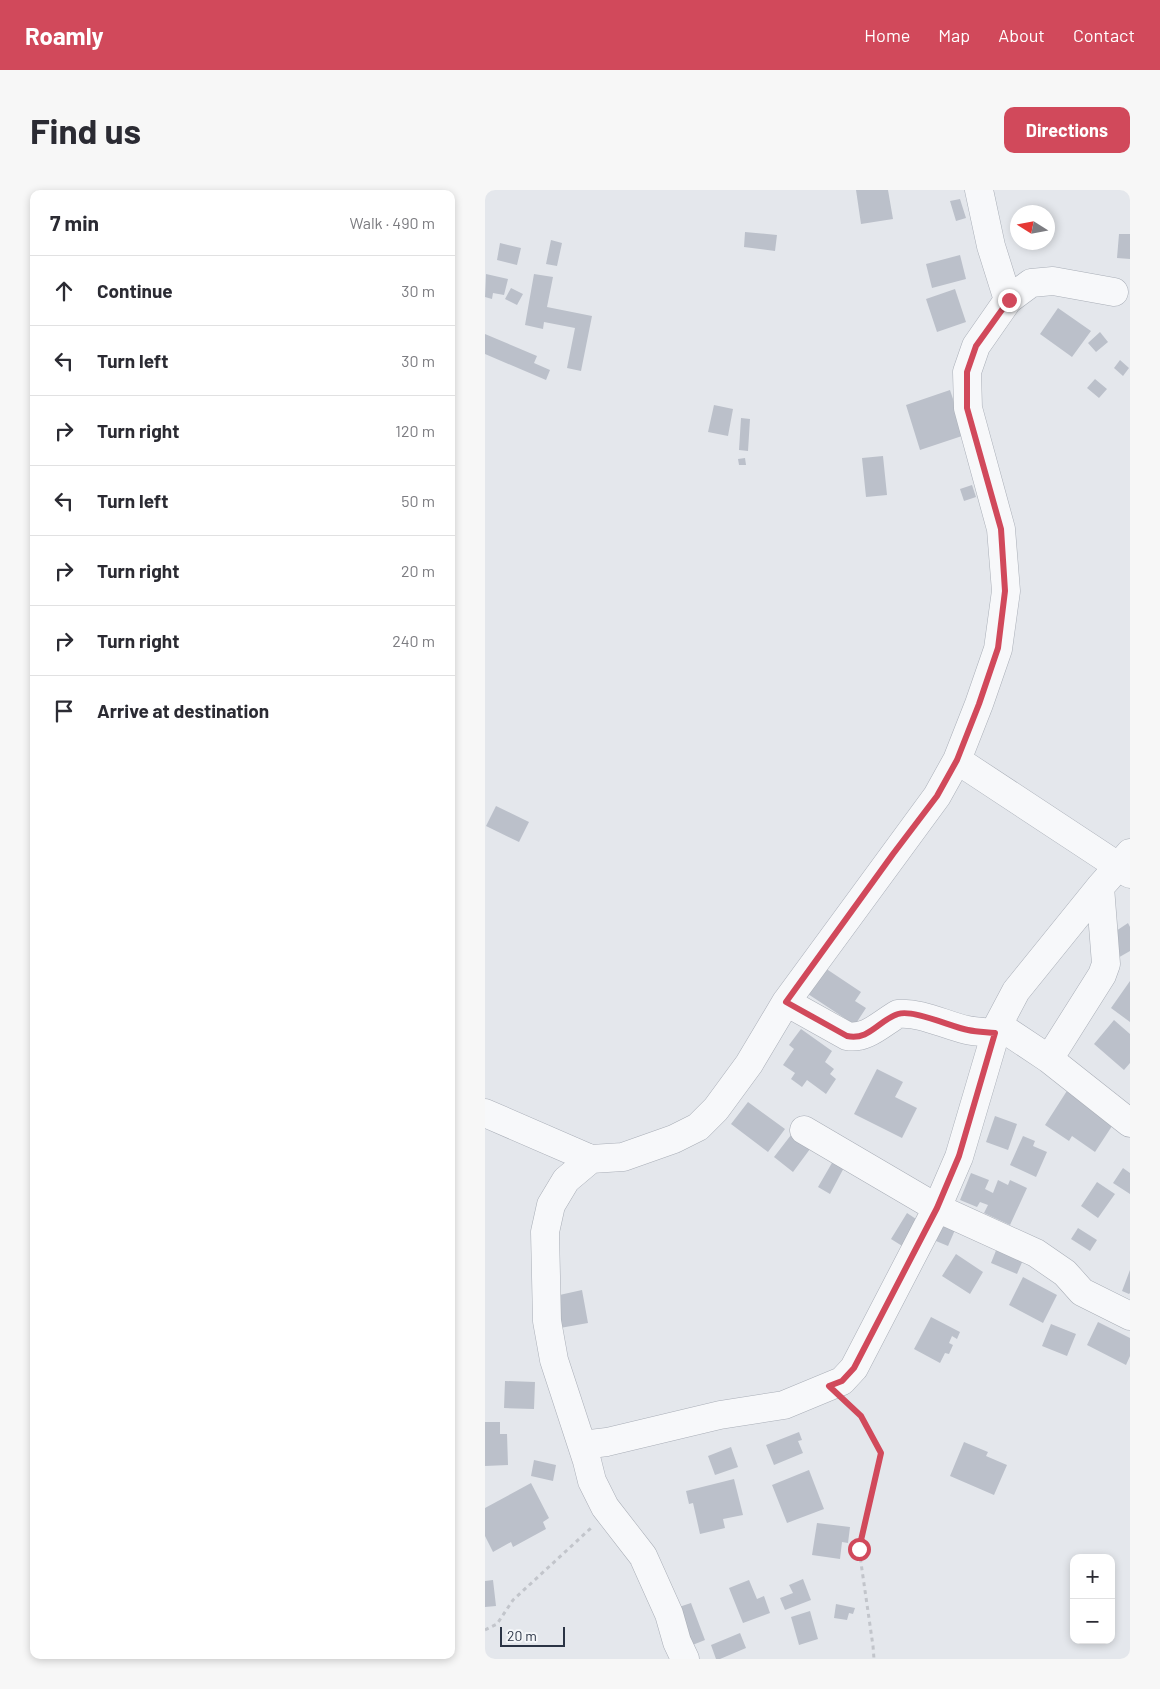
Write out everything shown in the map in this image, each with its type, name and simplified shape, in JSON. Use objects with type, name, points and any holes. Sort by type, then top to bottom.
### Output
[{"type":"street","points":[[979,190],[991,246],[1009,300]]},
{"type":"street","points":[[485,1112],[591,1159],[623,1156],[673,1139],[698,1127],[716,1109],[749,1064],[786,1002],[937,796],[957,760],[979,704],[998,648],[1005,591],[1001,529],[967,408],[967,372],[976,346],[1009,300],[1031,283],[1053,280],[1114,292]]},
{"type":"street","points":[[582,1445],[607,1442],[720,1415],[784,1405],[842,1381],[854,1368],[937,1208],[959,1156],[997,1029],[1017,992],[1100,887],[1126,864],[957,760]]},
{"type":"street","points":[[1049,1059],[1102,975],[1105,964],[1100,887]]},
{"type":"street","points":[[786,1002],[847,1036],[854,1038],[862,1037],[898,1014],[905,1013],[968,1030],[997,1029],[1049,1059],[1130,1123]]},
{"type":"street","points":[[804,1130],[937,1208],[1036,1253],[1065,1273],[1082,1292],[1130,1316]]},
{"type":"street","points":[[591,1159],[566,1180],[551,1205],[545,1232],[547,1321],[554,1360],[592,1481],[605,1507],[643,1556],[669,1614],[677,1642],[685,1659]]},
{"type":"path","points":[[829,1386],[861,1416],[881,1453],[859,1549],[873,1646],[873,1659]]},
{"type":"path","points":[[485,1630],[497,1624],[513,1600],[591,1528],[605,1507]]},
{"type":"building","points":[[856,190],[888,190],[893,219],[861,224]]},
{"type":"building","points":[[960,199],[966,218],[956,221],[950,201]]},
{"type":"building","points":[[745,232],[777,235],[775,251],[744,247]]},
{"type":"building","points":[[1119,234],[1130,234],[1130,259],[1117,258]]},
{"type":"building","points":[[551,240],[562,243],[557,266],[546,264]]},
{"type":"building","points":[[500,243],[521,248],[517,265],[497,260]]},
{"type":"building","points":[[960,255],[966,279],[932,288],[926,264]]},
{"type":"building","points":[[486,274],[508,279],[504,295],[493,293],[492,299],[485,297]]},
{"type":"building","points":[[534,274],[553,277],[547,307],[592,316],[581,371],[567,368],[575,328],[544,322],[543,329],[525,325]]},
{"type":"building","points":[[511,288],[523,294],[517,305],[505,299]]},
{"type":"building","points":[[955,289],[966,322],[937,332],[926,299]]},
{"type":"building","points":[[1058,308],[1091,331],[1072,357],[1040,334]]},
{"type":"building","points":[[1100,332],[1108,342],[1096,352],[1088,343]]},
{"type":"building","points":[[485,334],[537,356],[534,363],[550,370],[546,380],[485,354]]},
{"type":"building","points":[[1120,360],[1129,368],[1123,376],[1114,368]]},
{"type":"building","points":[[1095,379],[1107,389],[1099,398],[1087,388]]},
{"type":"building","points":[[950,390],[965,435],[920,450],[906,405]]},
{"type":"building","points":[[714,405],[733,409],[728,436],[708,432]]},
{"type":"building","points":[[741,418],[750,419],[748,451],[739,450]]},
{"type":"building","points":[[883,456],[887,495],[866,497],[862,458]]},
{"type":"building","points":[[745,458],[746,465],[739,465],[738,459]]},
{"type":"building","points":[[972,485],[976,497],[964,501],[960,489]]},
{"type":"building","points":[[496,806],[529,822],[519,842],[486,826]]},
{"type":"building","points":[[1128,923],[1130,927],[1130,951],[1116,959],[1104,939]]},
{"type":"building","points":[[825,968],[861,992],[855,1001],[866,1008],[855,1025],[808,994]]},
{"type":"building","points":[[1130,981],[1130,1022],[1111,1008]]},
{"type":"building","points":[[1114,1020],[1130,1034],[1130,1063],[1124,1070],[1094,1044]]},
{"type":"building","points":[[801,1029],[832,1051],[825,1062],[834,1069],[830,1074],[836,1079],[826,1094],[807,1080],[802,1087],[791,1079],[795,1073],[783,1065],[794,1049],[789,1045]]},
{"type":"building","points":[[877,1069],[903,1082],[895,1097],[917,1108],[902,1138],[854,1114]]},
{"type":"building","points":[[1072,1083],[1116,1120],[1095,1152],[1072,1136],[1069,1141],[1045,1125]]},
{"type":"building","points":[[748,1102],[785,1129],[768,1152],[731,1124]]},
{"type":"building","points":[[995,1116],[1017,1124],[1008,1150],[986,1142]]},
{"type":"building","points":[[791,1135],[810,1149],[793,1172],[774,1157]]},
{"type":"building","points":[[1023,1136],[1035,1141],[1033,1146],[1047,1152],[1036,1177],[1010,1165]]},
{"type":"building","points":[[836,1156],[847,1162],[830,1194],[818,1187]]},
{"type":"building","points":[[1123,1168],[1130,1173],[1130,1194],[1113,1183]]},
{"type":"building","points":[[971,1173],[989,1180],[985,1189],[993,1193],[998,1180],[1008,1185],[1010,1180],[1027,1188],[1010,1225],[984,1213],[988,1205],[980,1202],[977,1207],[960,1200]]},
{"type":"building","points":[[1097,1182],[1115,1194],[1098,1218],[1081,1206]]},
{"type":"building","points":[[907,1213],[922,1223],[907,1249],[891,1239]]},
{"type":"building","points":[[943,1224],[955,1230],[948,1246],[936,1241]]},
{"type":"building","points":[[1078,1228],[1097,1240],[1090,1251],[1071,1239]]},
{"type":"building","points":[[997,1248],[1023,1260],[1017,1274],[991,1263]]},
{"type":"building","points":[[956,1254],[983,1272],[970,1294],[942,1276]]},
{"type":"building","points":[[1130,1270],[1130,1293],[1129,1294],[1122,1291]]},
{"type":"building","points":[[1023,1277],[1057,1295],[1043,1323],[1009,1305]]},
{"type":"building","points":[[582,1290],[588,1323],[560,1328],[555,1296]]},
{"type":"building","points":[[931,1317],[960,1332],[957,1339],[952,1336],[949,1343],[953,1345],[949,1354],[945,1353],[940,1363],[914,1349]]},
{"type":"building","points":[[1098,1322],[1130,1338],[1130,1356],[1126,1365],[1087,1345]]},
{"type":"building","points":[[1051,1324],[1076,1334],[1067,1356],[1042,1346]]},
{"type":"building","points":[[505,1381],[535,1382],[534,1409],[504,1408]]},
{"type":"building","points":[[485,1422],[500,1422],[500,1434],[507,1434],[508,1465],[485,1466]]},
{"type":"building","points":[[799,1432],[802,1440],[798,1441],[803,1453],[774,1465],[766,1445]]},
{"type":"building","points":[[964,1442],[988,1452],[986,1456],[1007,1465],[994,1495],[950,1476]]},
{"type":"building","points":[[731,1447],[738,1467],[715,1475],[708,1456]]},
{"type":"building","points":[[534,1460],[556,1465],[553,1481],[531,1476]]},
{"type":"building","points":[[809,1470],[824,1509],[787,1523],[772,1485]]},
{"type":"building","points":[[734,1479],[743,1515],[723,1519],[725,1528],[700,1534],[693,1503],[689,1504],[686,1491]]},
{"type":"building","points":[[531,1483],[549,1518],[543,1522],[546,1529],[513,1547],[511,1542],[493,1552],[485,1536],[485,1508]]},
{"type":"building","points":[[817,1523],[850,1527],[848,1543],[842,1542],[840,1559],[812,1555]]},
{"type":"building","points":[[803,1579],[811,1600],[785,1610],[780,1598],[793,1593],[789,1585]]},
{"type":"building","points":[[493,1580],[496,1606],[485,1607],[485,1581]]},
{"type":"building","points":[[749,1580],[757,1599],[764,1596],[770,1613],[743,1623],[729,1588]]},
{"type":"building","points":[[691,1603],[705,1640],[690,1646],[676,1608]]},
{"type":"building","points":[[836,1604],[855,1608],[853,1614],[849,1613],[847,1620],[834,1618]]},
{"type":"building","points":[[810,1611],[818,1639],[799,1645],[791,1617]]},
{"type":"building","points":[[740,1633],[746,1648],[716,1659],[711,1645]]},
{"type":"route","points":[[859,1549],[881,1453],[861,1416],[829,1386],[842,1381],[854,1368],[937,1208],[959,1156],[995,1033],[968,1030],[905,1013],[898,1014],[862,1037],[854,1038],[847,1036],[786,1002],[937,796],[957,760],[998,648],[1005,591],[1001,529],[967,408],[967,372],[976,346],[1009,300]]}]
